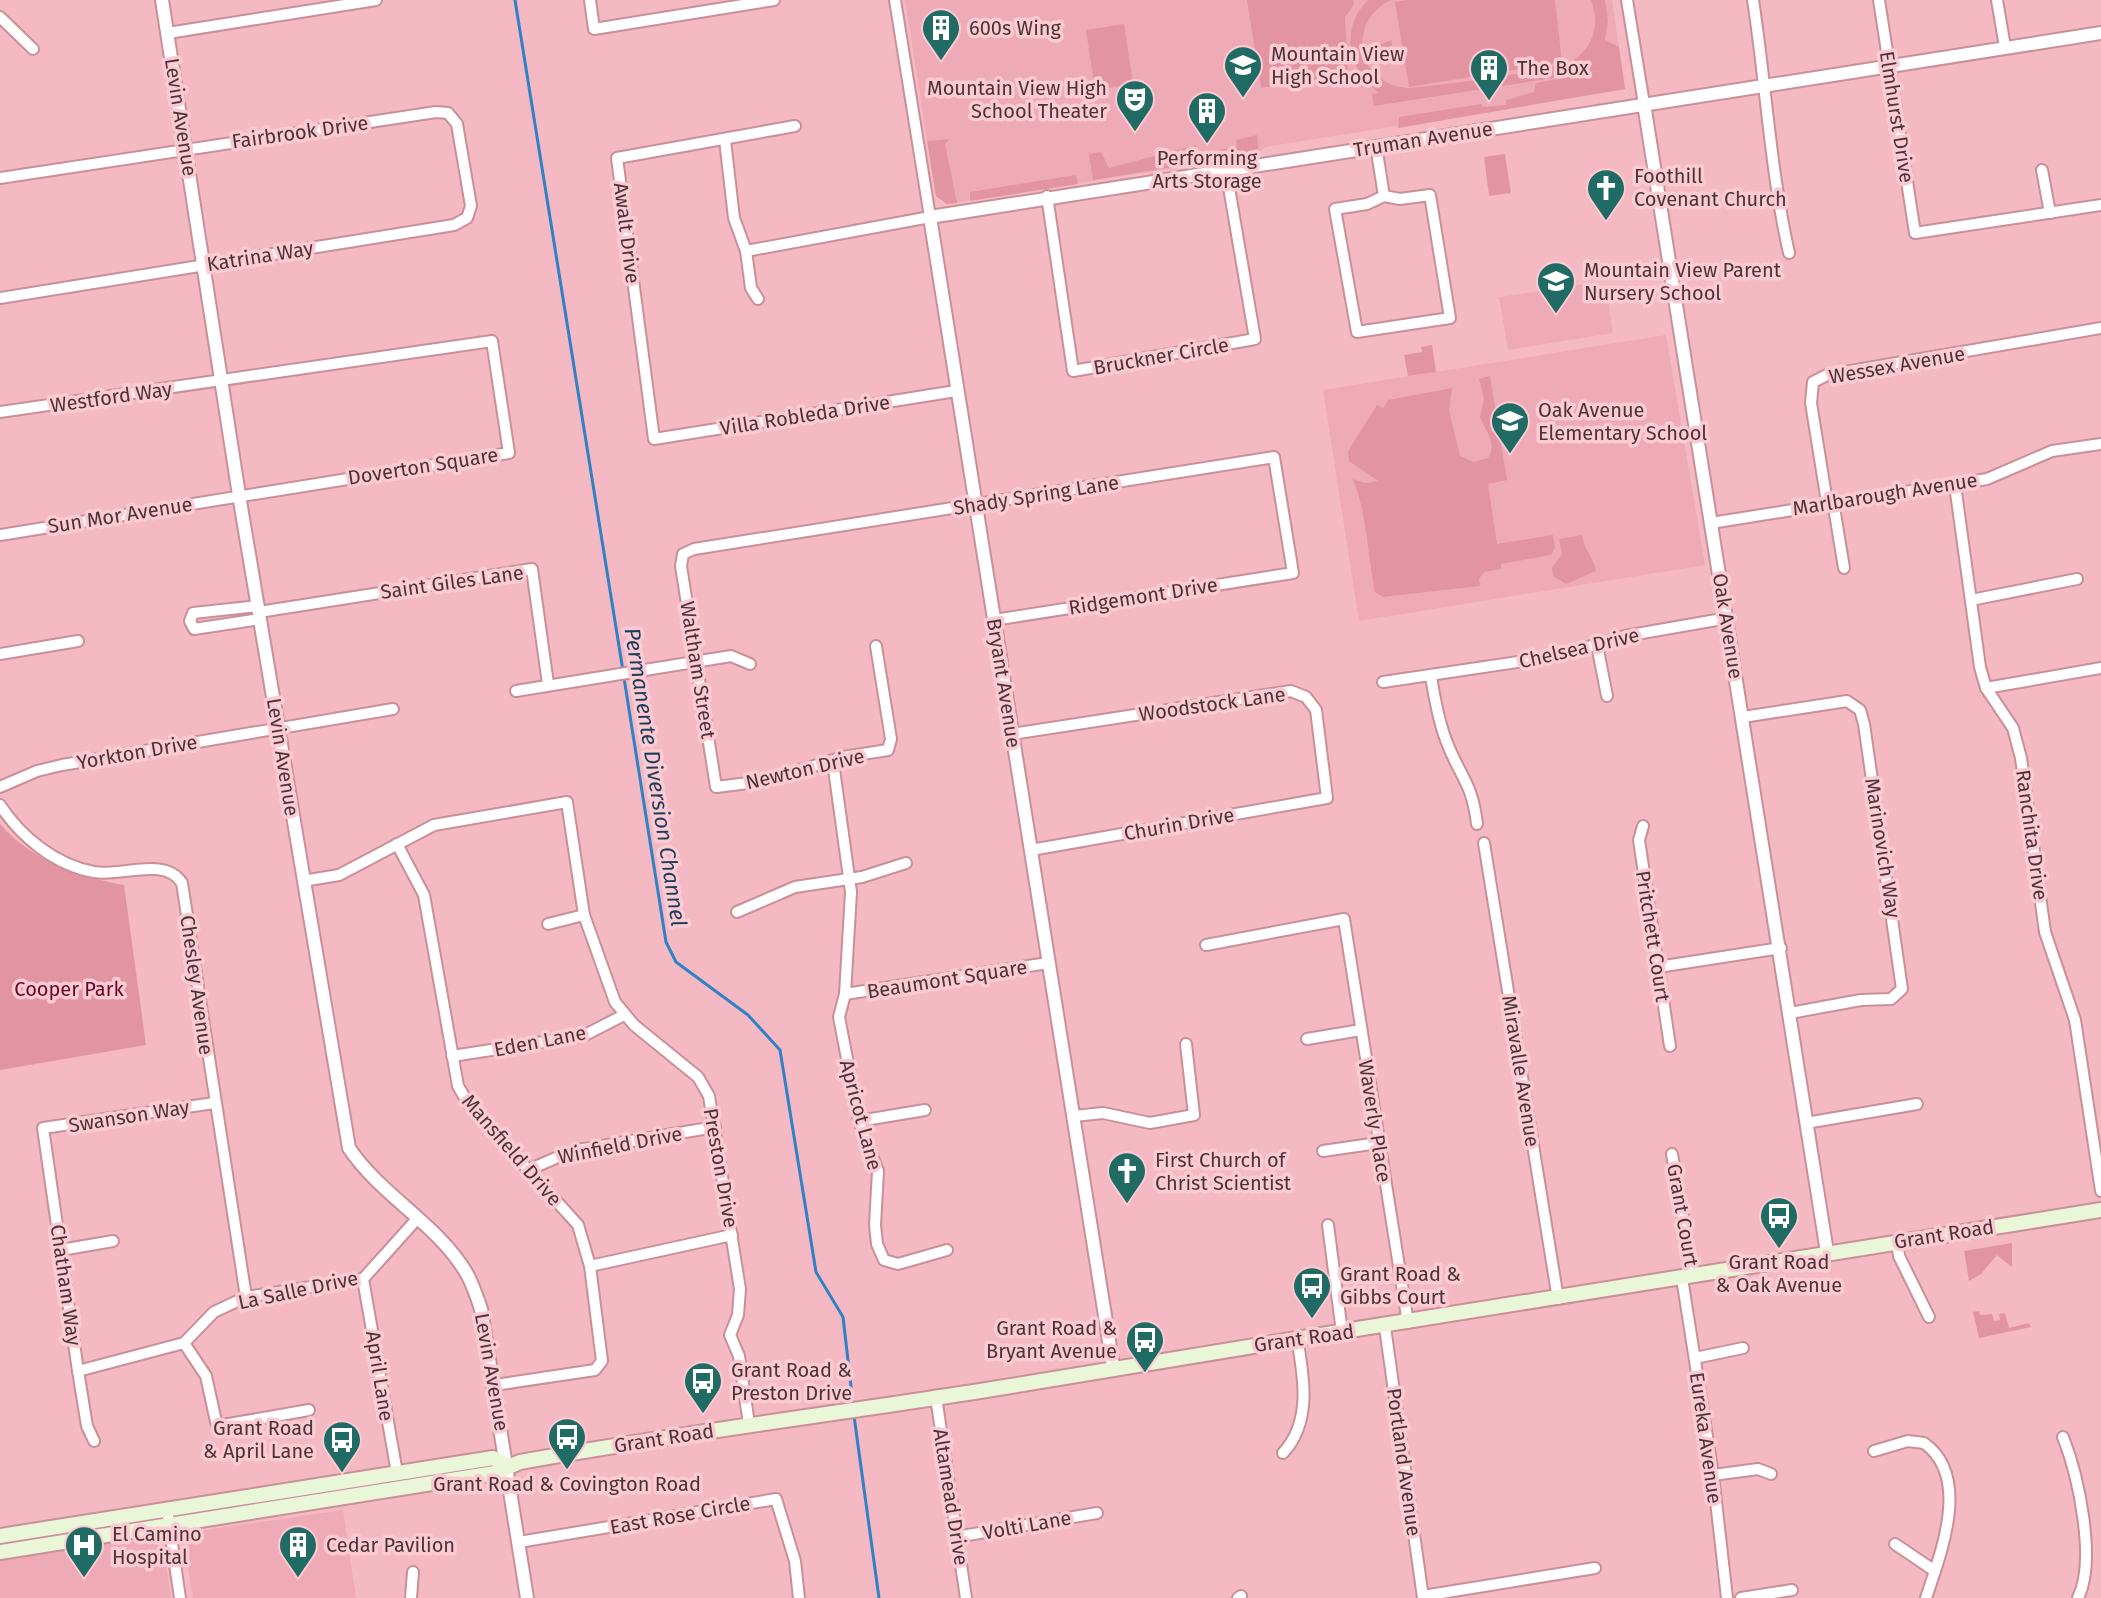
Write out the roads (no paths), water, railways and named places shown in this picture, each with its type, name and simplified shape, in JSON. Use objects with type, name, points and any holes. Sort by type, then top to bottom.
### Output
[{"type":"main road","name":"Grant Road","points":[[0,1552],[495,1473],[507,1465],[749,1424],[936,1397],[1113,1366],[1385,1327],[1827,1252],[2101,1210]]},
{"type":"main road","name":"Grant Road","points":[[0,1536],[493,1458],[507,1465]]},
{"type":"street","name":"Levin Avenue","points":[[162,0],[239,495],[349,1148],[365,1173],[448,1248],[468,1275],[481,1309],[495,1385],[527,1598]]},
{"type":"street","points":[[168,33],[376,0]]},
{"type":"street","points":[[590,0],[594,29],[774,0]]},
{"type":"street","name":"Bryant Avenue","points":[[895,0],[1113,1366]]},
{"type":"street","name":"Oak Avenue","points":[[1627,0],[1781,948],[1827,1252]]},
{"type":"street","points":[[1753,0],[1775,190],[1789,253]]},
{"type":"street","name":"Elmhurst Drive","points":[[1879,0],[1915,233],[2050,213]]},
{"type":"street","points":[[1997,0],[2005,47]]},
{"type":"street","points":[[0,17],[33,49]]},
{"type":"street","name":"Truman Avenue","points":[[746,251],[1047,196],[2101,33]]},
{"type":"street","name":"Fairbrook Drive","points":[[0,178],[436,112],[448,113],[457,124],[465,167]]},
{"type":"street","name":"Awalt Drive","points":[[654,439],[617,158],[795,126]]},
{"type":"street","points":[[725,140],[734,218],[746,251],[751,288],[758,299]]},
{"type":"street","points":[[1376,146],[1384,196]]},
{"type":"street","name":"Katrina Way","points":[[0,298],[454,225],[467,218],[471,206],[465,167]]},
{"type":"street","name":"Bruckner Circle","points":[[1047,196],[1073,371],[1255,339],[1226,170]]},
{"type":"street","points":[[2042,170],[2050,213],[2101,205]]},
{"type":"street","points":[[1430,195],[1450,318],[1357,332],[1335,209],[1367,204],[1384,196],[1400,199],[1430,195]]},
{"type":"street","name":"Wessex Avenue","points":[[1830,501],[1811,403],[1813,382],[1827,375],[2101,328]]},
{"type":"street","name":"Doverton Square","points":[[222,382],[492,341],[509,453],[239,495]]},
{"type":"street","name":"Westford Way","points":[[0,412],[222,382]]},
{"type":"street","name":"Villa Robleda Drive","points":[[654,439],[956,391]]},
{"type":"street","name":"Marlbarough Avenue","points":[[1711,523],[1830,501],[1987,479],[2052,451],[2101,444]]},
{"type":"street","name":"Shady Spring Lane","points":[[683,554],[694,549],[1274,457],[1293,573]]},
{"type":"street","name":"Ranchita Drive","points":[[1955,485],[1986,688],[2013,728],[2021,758],[2045,932],[2075,1020],[2101,1191]]},
{"type":"street","name":"Sun Mor Avenue","points":[[0,535],[239,495]]},
{"type":"street","points":[[1830,501],[1844,568]]},
{"type":"street","name":"Waltham Street","points":[[683,554],[681,566],[716,787]]},
{"type":"street","name":"Saint Giles Lane","points":[[218,619],[532,569],[548,684]]},
{"type":"street","name":"Ridgemont Drive","points":[[994,620],[1293,573]]},
{"type":"street","points":[[1971,600],[2077,579]]},
{"type":"street","name":"Chelsea Drive","points":[[1383,682],[1558,656],[1625,636],[1728,618]]},
{"type":"street","points":[[0,654],[78,641]]},
{"type":"street","points":[[1597,645],[1607,696]]},
{"type":"street","name":"Newton Drive","points":[[716,787],[765,781],[843,757],[880,752],[890,746],[876,646]]},
{"type":"street","points":[[516,691],[731,656],[750,664]]},
{"type":"street","points":[[1986,688],[2101,668]]},
{"type":"street","points":[[1431,677],[1437,714],[1447,744],[1474,795],[1477,824]]},
{"type":"street","name":"Woodstock Lane","points":[[1012,734],[1291,691],[1306,697],[1316,710],[1327,798]]},
{"type":"street","name":"Marinovich Way","points":[[1743,717],[1847,701],[1860,710],[1864,724],[1902,989],[1891,999],[1861,1000],[1790,1013]]},
{"type":"street","name":"Yorkton Drive","points":[[0,787],[37,771],[62,765],[393,709]]},
{"type":"street","name":"Apricot Lane","points":[[833,762],[850,879],[845,994],[839,1017],[859,1121],[878,1171],[877,1244],[884,1260],[898,1264],[947,1250]]},
{"type":"street","name":"Churin Drive","points":[[1031,850],[1327,798]]},
{"type":"street","name":"Preston Drive","points":[[303,881],[339,875],[434,825],[567,802],[584,915],[615,1002],[624,1015],[698,1077],[709,1096],[740,1289],[738,1315],[730,1335],[739,1356],[749,1424]]},
{"type":"street","name":"Chesley Avenue","points":[[0,805],[16,829],[73,866],[111,874],[158,868],[178,877],[182,883],[246,1297]]},
{"type":"street","name":"Pritchett Court","points":[[1643,826],[1639,840],[1670,1046]]},
{"type":"street","name":"Miravalle Avenue","points":[[1484,843],[1558,1299]]},
{"type":"street","name":"Mansfield Drive","points":[[397,844],[424,895],[458,1086],[468,1103],[578,1225],[590,1266],[602,1361],[595,1370],[495,1385]]},
{"type":"street","points":[[737,912],[795,887],[850,879],[906,863]]},
{"type":"street","points":[[548,924],[584,915]]},
{"type":"street","name":"Waverly Place","points":[[1206,945],[1344,919],[1408,1323]]},
{"type":"street","points":[[1658,967],[1781,948]]},
{"type":"street","name":"Beaumont Square","points":[[845,994],[1048,963]]},
{"type":"street","name":"Eden Lane","points":[[452,1056],[583,1036],[624,1015]]},
{"type":"street","points":[[1307,1039],[1361,1030]]},
{"type":"street","points":[[1074,1116],[1103,1113],[1150,1123],[1194,1115],[1186,1044]]},
{"type":"street","name":"Swanson Way","points":[[43,1128],[214,1103]]},
{"type":"street","points":[[1806,1123],[1917,1104]]},
{"type":"street","points":[[859,1121],[925,1110]]},
{"type":"street","name":"Winfield Drive","points":[[528,1170],[572,1151],[715,1127]]},
{"type":"street","name":"Chatham Way","points":[[43,1128],[78,1371],[87,1426],[94,1441]]},
{"type":"street","points":[[1323,1151],[1378,1143]]},
{"type":"street","name":"Grant Court","points":[[1672,1154],[1687,1277]]},
{"type":"street","name":"La Salle Drive","points":[[184,1343],[214,1312],[246,1297],[363,1279],[416,1220]]},
{"type":"street","points":[[1328,1225],[1342,1332]]},
{"type":"street","points":[[590,1266],[732,1235]]},
{"type":"street","points":[[61,1250],[113,1241]]},
{"type":"street","points":[[1897,1241],[1899,1256],[1929,1317]]},
{"type":"street","name":"Eureka Avenue","points":[[1687,1277],[1727,1598]]},
{"type":"street","name":"April Lane","points":[[363,1279],[397,1473]]},
{"type":"street","name":"Portland Avenue","points":[[1385,1327],[1423,1597]]},
{"type":"street","points":[[1283,1453],[1297,1438],[1304,1415],[1297,1338]]},
{"type":"street","points":[[78,1371],[184,1343],[206,1376],[217,1426],[309,1410]]},
{"type":"street","points":[[1695,1358],[1743,1348]]},
{"type":"street","name":"Altamead Drive","points":[[936,1397],[966,1598]]},
{"type":"street","points":[[2063,1437],[2073,1467],[2086,1551],[2087,1567],[2078,1598]]},
{"type":"street","points":[[1874,1451],[1908,1441],[1924,1443],[1939,1459],[1947,1483],[1947,1541],[1926,1598]]},
{"type":"street","points":[[1713,1475],[1758,1469],[1771,1474]]},
{"type":"street","name":"East Rose Circle","points":[[519,1542],[776,1499],[795,1561],[799,1598]]},
{"type":"street","points":[[167,1510],[180,1598]]},
{"type":"street","name":"Volti Lane","points":[[956,1537],[1097,1513]]},
{"type":"street","points":[[1895,1544],[1935,1571]]},
{"type":"street","points":[[1423,1597],[1595,1568]]},
{"type":"street","points":[[411,1598],[413,1572]]},
{"type":"street","points":[[1741,1598],[1792,1590]]},
{"type":"waterway","name":"Permanente Diversion Channel","points":[[515,0],[623,671]]},
{"type":"waterway","name":"Permanente Diversion Channel","points":[[624,678],[666,942],[676,962],[748,1015],[780,1050],[816,1272],[843,1317],[853,1404]]},
{"type":"waterway","name":"Permanente Diversion Channel","points":[[854,1416],[879,1598]]},
{"type":"place","name":"600s Wing","points":[[941,62]]},
{"type":"place","name":"Mountain View High School","points":[[1243,99]]},
{"type":"place","name":"The Box","points":[[1489,102]]},
{"type":"place","name":"Mountain View High School Theater","points":[[1135,133]]},
{"type":"place","name":"Performing Arts Storage","points":[[1207,145]]},
{"type":"place","name":"Foothill Covenant Church","points":[[1606,222]]},
{"type":"place","name":"Mountain View Parent Nursery School","points":[[1556,315]]},
{"type":"place","name":"Oak Avenue Elementary School","points":[[1510,455]]},
{"type":"place","name":"First Church of Christ Scientist","points":[[1127,1205]]},
{"type":"place","name":"Grant Road & Oak Avenue","points":[[1779,1250]]},
{"type":"place","name":"Grant Road & Gibbs Court","points":[[1312,1320]]},
{"type":"place","name":"Grant Road & Bryant Avenue","points":[[1145,1374]]},
{"type":"place","name":"Grant Road & Preston Drive","points":[[703,1415]]},
{"type":"place","name":"Grant Road & Covington Road","points":[[567,1471]]},
{"type":"place","name":"Grant Road & April Lane","points":[[342,1474]]},
{"type":"place","name":"El Camino Hospital","points":[[84,1579]]},
{"type":"place","name":"Cedar Pavilion","points":[[298,1579]]},
{"type":"park label","name":"Cooper Park","points":[[69,989]]}]
